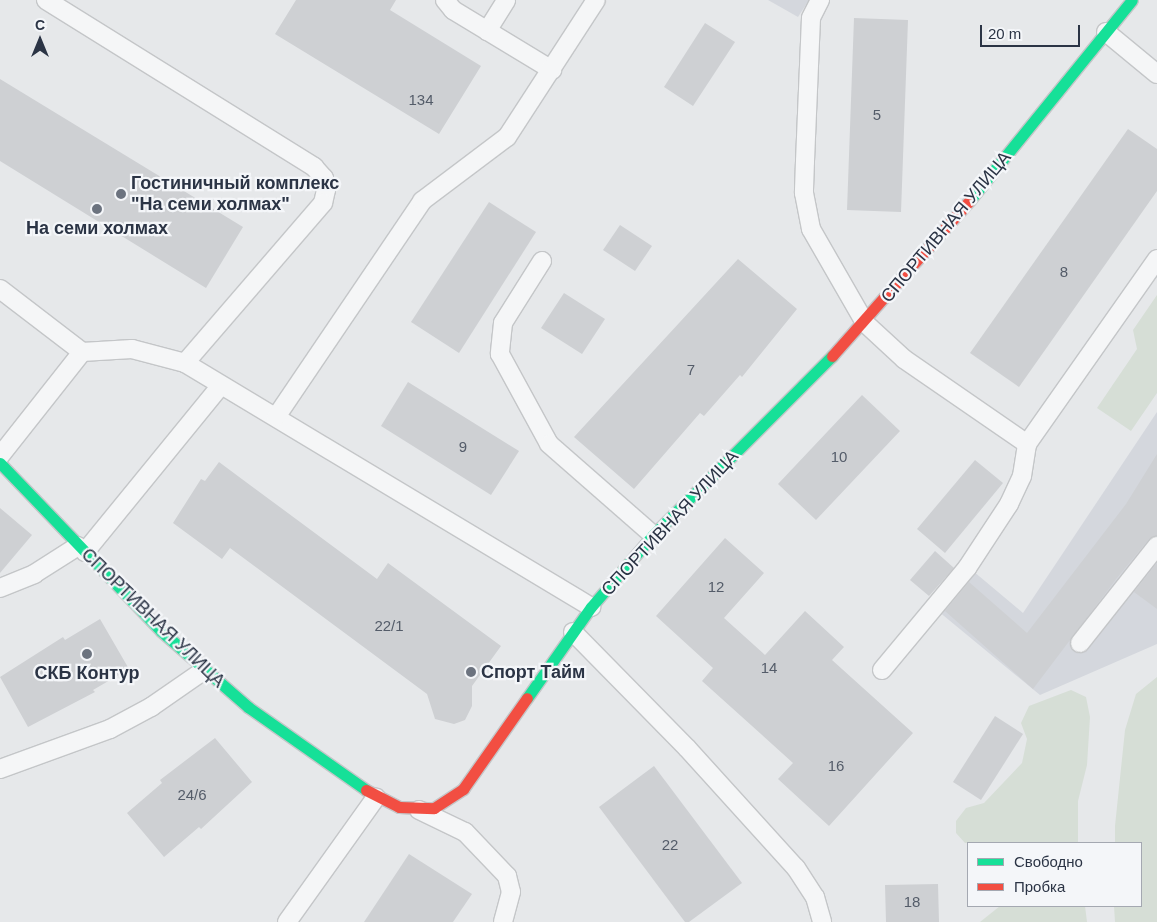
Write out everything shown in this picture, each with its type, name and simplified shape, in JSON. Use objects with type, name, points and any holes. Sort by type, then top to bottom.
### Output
[{"type":"street","name":"СПОРТИВНАЯ УЛИЦА","points":[[0,462],[82,549],[203,671],[291,740],[376,797],[399,807],[434,808],[463,789],[591,607],[652,535],[865,323],[925,255],[1132,0]]},
{"type":"lane","points":[[46,0],[314,167],[324,178],[326,190],[323,203],[185,363]]},
{"type":"lane","points":[[445,0],[453,10],[552,70]]},
{"type":"lane","points":[[487,31],[506,0]]},
{"type":"lane","points":[[276,417],[422,201],[507,137],[596,0]]},
{"type":"lane","points":[[820,0],[811,18],[804,194],[819,249],[865,323],[904,359],[1027,444]]},
{"type":"lane","points":[[1106,32],[1157,74]]},
{"type":"lane","points":[[882,670],[967,568],[1009,504],[1022,476],[1027,444],[1157,259]]},
{"type":"lane","points":[[542,261],[504,323],[500,354],[549,444],[652,535]]},
{"type":"lane","points":[[0,289],[82,352],[132,349],[185,363],[591,607]]},
{"type":"lane","points":[[0,456],[82,352]]},
{"type":"lane","points":[[0,588],[34,574],[82,549],[221,385]]},
{"type":"lane","points":[[1080,643],[1157,546]]},
{"type":"lane","points":[[573,632],[687,748],[796,868],[815,897],[822,922]]},
{"type":"lane","points":[[0,769],[110,729],[151,707],[203,671]]},
{"type":"lane","points":[[463,789],[458,806],[465,832]]},
{"type":"lane","points":[[287,922],[376,797]]},
{"type":"lane","points":[[418,809],[465,832],[507,876],[511,892],[503,922]]},
{"type":"shaded area","points":[[768,0],[809,0],[798,17]]},
{"type":"shaded area","points":[[1157,295],[1157,393],[1131,431],[1097,408],[1137,349],[1133,330]]},
{"type":"shaded area","points":[[1157,412],[1157,644],[1040,695],[938,611],[973,571],[1023,613]]},
{"type":"shaded area","points":[[1157,677],[1157,922],[1115,922],[1114,907],[1142,907],[1142,842],[1115,842],[1125,730],[1136,694]]},
{"type":"shaded area","points":[[1071,690],[1086,697],[1090,717],[1087,765],[1078,801],[1078,842],[965,843],[956,833],[956,821],[966,808],[984,803],[1022,763],[1027,739],[1021,723],[1029,706]]},
{"type":"shaded area","points":[[999,907],[1085,907],[1087,922],[980,922]]},
{"type":"building","points":[[296,0],[396,0],[390,10],[481,66],[439,134],[275,34]]},
{"type":"building","points":[[854,18],[908,20],[901,212],[847,210]]},
{"type":"building","points":[[705,23],[735,42],[693,106],[664,87]]},
{"type":"building","name":"Гостиничный комплекс \"На семи холмах\"","points":[[0,79],[243,227],[206,288],[0,161]]},
{"type":"building","points":[[1128,129],[1157,149],[1157,191],[1019,387],[970,353]]},
{"type":"building","points":[[489,202],[536,232],[459,353],[411,322]]},
{"type":"building","points":[[620,225],[652,246],[635,271],[603,250]]},
{"type":"building","points":[[738,259],[797,309],[742,377],[740,375],[704,416],[700,413],[634,489],[574,437]]},
{"type":"building","points":[[564,293],[605,319],[582,354],[541,328]]},
{"type":"building","points":[[408,382],[519,451],[491,495],[381,426]]},
{"type":"building","points":[[862,395],[900,431],[816,520],[778,484]]},
{"type":"building","points":[[1157,454],[1157,536],[1149,539],[1117,578],[1033,689],[945,611],[969,582],[1027,633],[1126,504]]},
{"type":"building","points":[[975,460],[1003,483],[945,553],[917,529]]},
{"type":"building","points":[[219,462],[377,579],[388,563],[501,646],[472,686],[472,706],[465,720],[454,724],[435,719],[427,694],[230,548],[222,559],[173,523],[201,479],[205,481]]},
{"type":"building","points":[[0,508],[32,535],[0,573]]},
{"type":"building","points":[[725,538],[764,573],[724,618],[765,655],[805,611],[844,647],[832,660],[913,733],[829,826],[778,779],[793,763],[702,681],[713,668],[656,616]]},
{"type":"building","points":[[935,551],[954,568],[929,596],[910,580]]},
{"type":"building","points":[[1157,563],[1157,609],[1134,592]]},
{"type":"building","points":[[100,619],[129,669],[93,690],[95,692],[28,727],[0,677],[63,637],[65,640]]},
{"type":"building","points":[[995,716],[1023,734],[981,800],[953,782]]},
{"type":"building","points":[[215,738],[252,782],[201,829],[199,827],[164,857],[127,813],[162,783],[160,780]]},
{"type":"building","points":[[654,766],[742,883],[689,922],[685,922],[599,807]]},
{"type":"building","points":[[409,854],[472,894],[453,922],[364,922]]},
{"type":"building","points":[[938,884],[939,922],[886,922],[885,885]]},
{"type":"traffic: fast","points":[[970,200],[1132,0]]},
{"type":"traffic: fast","points":[[527,698],[591,607],[653,535],[832,356]]},
{"type":"traffic: fast","points":[[0,463],[161,631],[248,707],[366,790]]},
{"type":"traffic: jam","points":[[832,356],[970,200]]},
{"type":"traffic: jam","points":[[366,790],[399,807],[434,808],[463,789],[527,698]]},
{"type":"place","name":"Гостиничный комплекс \"На семи холмах\"","points":[[121,194]]},
{"type":"place","name":"На семи холмах","points":[[97,209]]},
{"type":"place","name":"СКБ Контур","points":[[87,654]]},
{"type":"place","name":"Спорт Тайм","points":[[471,672]]}]
